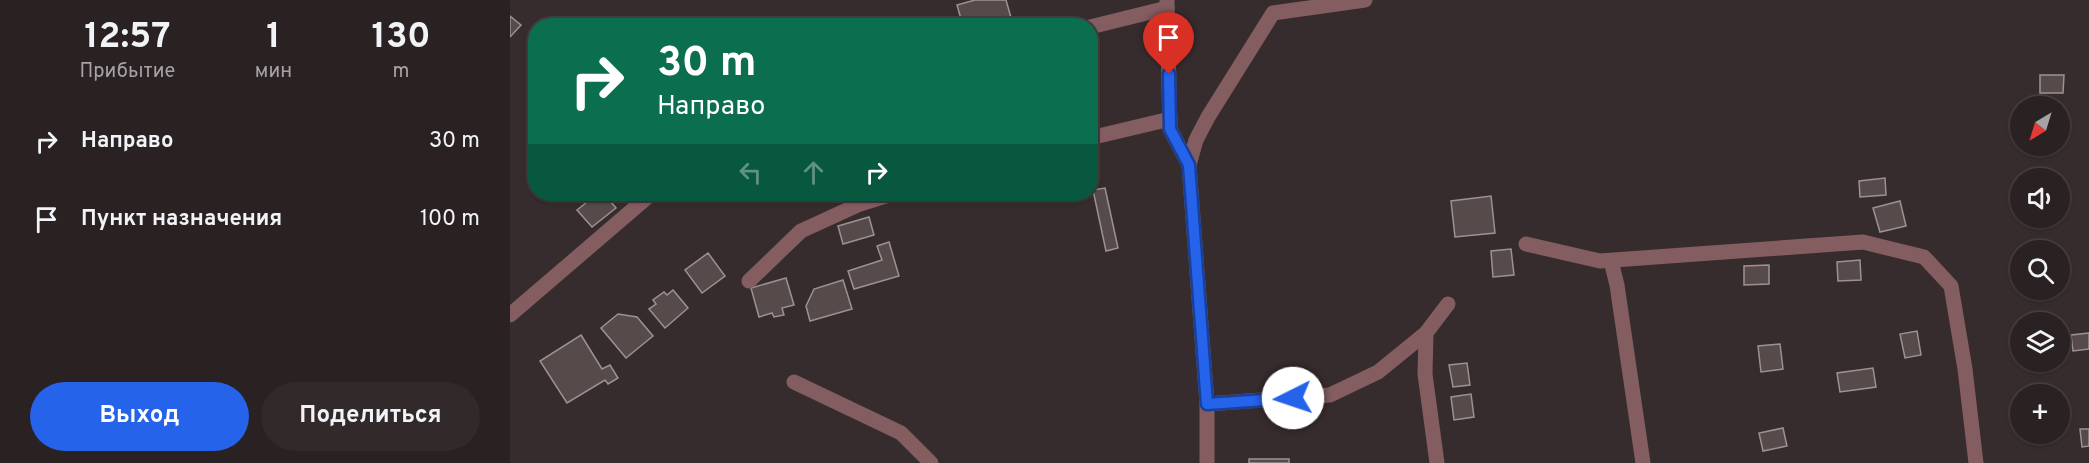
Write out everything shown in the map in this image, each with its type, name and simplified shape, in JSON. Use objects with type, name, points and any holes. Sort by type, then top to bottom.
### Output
[{"type":"lane","points":[[1207,463],[1207,404],[1189,165],[1196,140],[1208,117],[1274,13],[1365,0]]},
{"type":"lane","points":[[1098,25],[1167,4],[1170,129],[1189,165]]},
{"type":"lane","points":[[1098,136],[1170,119]]},
{"type":"lane","points":[[510,315],[643,201]]},
{"type":"lane","points":[[749,281],[801,231],[870,201]]},
{"type":"lane","points":[[1526,244],[1600,261],[1863,242],[1924,257],[1951,286],[1965,369],[1976,463]]},
{"type":"lane","points":[[1611,261],[1617,285],[1642,463]]},
{"type":"lane","points":[[1207,404],[1330,395],[1378,372],[1426,333],[1448,304]]},
{"type":"lane","points":[[1426,333],[1425,374],[1437,463]]},
{"type":"lane","points":[[794,382],[901,433],[931,463]]},
{"type":"building","points":[[975,0],[1006,0],[1011,18],[961,18],[957,5]]},
{"type":"building","points":[[510,16],[521,25],[510,37]]},
{"type":"building","points":[[2040,75],[2064,75],[2063,93],[2040,93]]},
{"type":"building","points":[[1885,178],[1886,195],[1860,197],[1859,181]]},
{"type":"building","points":[[1105,188],[1118,248],[1106,251],[1095,201],[1098,201],[1098,189]]},
{"type":"building","points":[[1491,196],[1495,233],[1455,237],[1451,201]]},
{"type":"building","points":[[588,201],[610,201],[616,208],[592,227],[577,210]]},
{"type":"building","points":[[1900,201],[1906,226],[1880,232],[1873,208]]},
{"type":"building","points":[[869,217],[874,235],[843,244],[838,226]]},
{"type":"building","points":[[889,242],[899,276],[854,289],[848,271],[882,260],[877,246]]},
{"type":"building","points":[[1511,249],[1514,275],[1493,277],[1491,251]]},
{"type":"building","points":[[708,253],[725,276],[702,293],[685,270]]},
{"type":"building","points":[[1860,260],[1861,280],[1838,281],[1837,262]]},
{"type":"building","points":[[1769,265],[1769,284],[1744,285],[1744,266]]},
{"type":"building","points":[[786,278],[794,305],[782,308],[784,315],[774,317],[772,313],[759,317],[751,288]]},
{"type":"building","points":[[843,280],[852,309],[810,321],[806,306],[814,289]]},
{"type":"building","points":[[673,290],[688,308],[665,328],[649,309],[656,304],[653,300],[664,292],[667,295]]},
{"type":"building","points":[[618,314],[637,317],[653,336],[626,358],[601,328]]},
{"type":"building","points":[[1917,331],[1921,355],[1905,358],[1900,334]]},
{"type":"building","points":[[2089,333],[2089,349],[2073,351],[2071,335]]},
{"type":"building","points":[[581,335],[602,369],[610,365],[618,378],[608,384],[605,380],[567,403],[540,361]]},
{"type":"building","points":[[1780,344],[1783,369],[1761,372],[1758,346]]},
{"type":"building","points":[[1467,363],[1470,385],[1453,387],[1449,365]]},
{"type":"building","points":[[1873,368],[1876,387],[1840,392],[1837,373]]},
{"type":"building","points":[[1471,394],[1474,417],[1454,420],[1451,397]]},
{"type":"building","points":[[1783,428],[1787,446],[1763,451],[1759,433]]},
{"type":"building","points":[[2080,429],[2089,429],[2089,446],[2082,447]]},
{"type":"building","points":[[1249,459],[1289,459],[1289,463],[1249,463]]},
{"type":"route","points":[[1169,74],[1170,129],[1189,165],[1207,404],[1293,398]]}]
